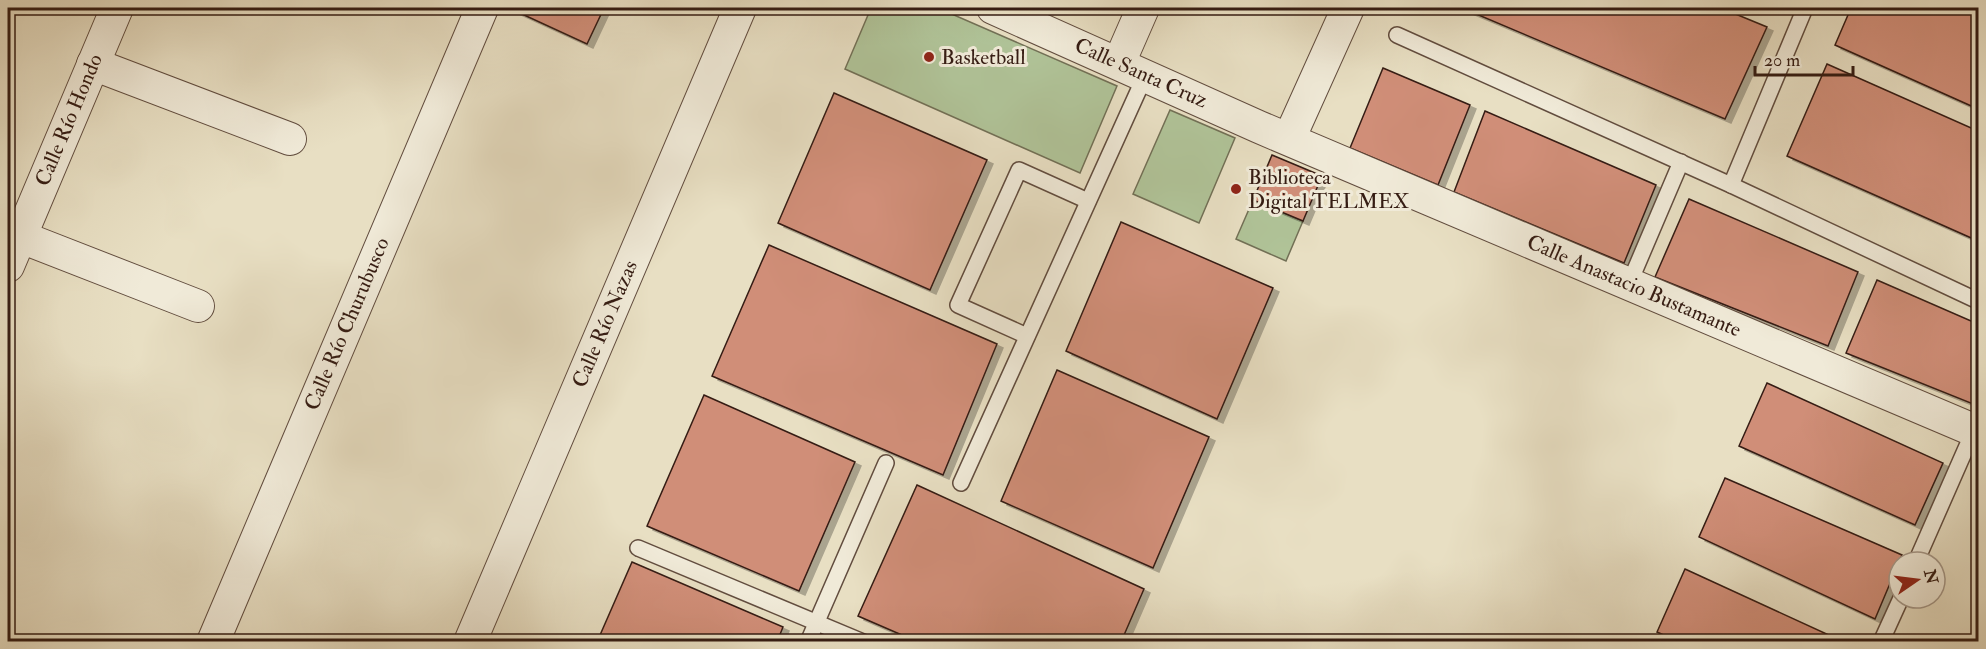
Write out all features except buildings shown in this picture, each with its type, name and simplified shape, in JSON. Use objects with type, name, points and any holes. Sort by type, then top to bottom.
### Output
[{"type":"street","name":"Calle Río Hondo","points":[[8,266],[117,8]]},
{"type":"street","name":"Calle Río Churubusco","points":[[213,642],[482,8]]},
{"type":"street","name":"Calle Río Nazas","points":[[470,642],[740,8]]},
{"type":"street","name":"Calle Santa Cruz","points":[[993,8],[1289,139]]},
{"type":"street","points":[[1132,69],[1143,8]]},
{"type":"street","points":[[1289,139],[1348,8]]},
{"type":"street","points":[[93,64],[290,139]]},
{"type":"street","name":"Calle Anastacio Bustamante","points":[[1289,139],[1976,431]]},
{"type":"street","points":[[21,237],[198,306]]},
{"type":"lane","points":[[1731,185],[1805,8]]},
{"type":"lane","points":[[1397,35],[1681,162],[1978,301]]},
{"type":"lane","points":[[961,483],[1088,201],[1132,69]]},
{"type":"lane","points":[[1629,284],[1681,162]]},
{"type":"lane","points":[[1027,336],[958,304],[1014,180],[1019,170],[1088,201]]},
{"type":"lane","points":[[1921,550],[1976,431]]},
{"type":"lane","points":[[808,642],[886,463]]},
{"type":"lane","points":[[638,548],[863,642]]},
{"type":"lane","points":[[1881,642],[1895,610]]},
{"type":"green space","points":[[871,8],[938,8],[1117,86],[1080,173],[845,69]]},
{"type":"green space","points":[[1170,110],[1235,138],[1199,223],[1133,194]]},
{"type":"green space","points":[[1253,200],[1303,221],[1286,261],[1236,239]]},
{"type":"place","name":"Basketball","points":[[929,57]]},
{"type":"place","name":"Biblioteca Digital TELMEX","points":[[1236,189]]}]
